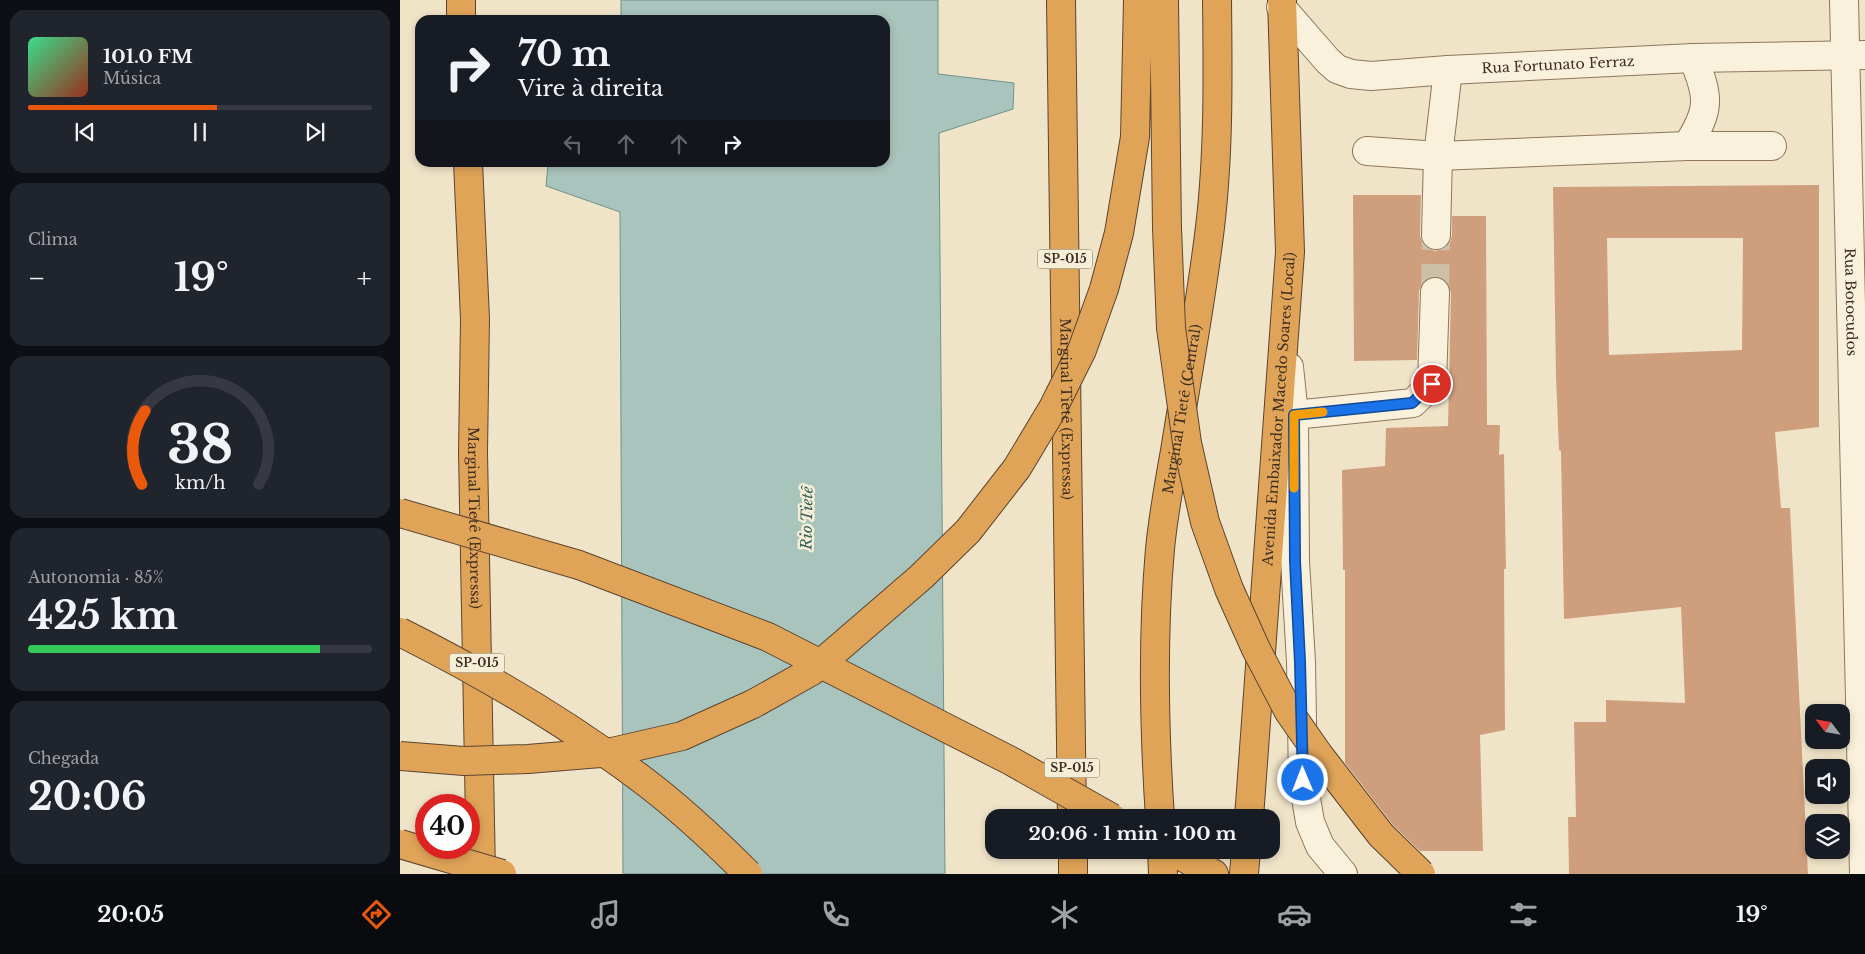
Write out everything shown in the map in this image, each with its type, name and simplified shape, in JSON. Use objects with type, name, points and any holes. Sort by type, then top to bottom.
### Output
[{"type":"highway","points":[[461,0],[462,15]]},
{"type":"highway","name":"Marginal Tietê (Expressa)","points":[[1061,0],[1072,809]]},
{"type":"highway","points":[[400,756],[464,761],[537,758],[612,752],[682,736],[753,704],[812,671],[921,577],[968,531],[1016,468],[1053,408],[1082,350],[1104,289],[1120,233],[1135,137],[1138,0]]},
{"type":"highway","points":[[1164,0],[1167,228],[1171,328],[1187,443],[1205,522],[1228,589],[1256,649],[1289,712],[1319,756],[1381,835],[1421,874]]},
{"type":"highway","name":"Marginal Tietê (Central)","points":[[1160,809],[1154,703],[1160,546],[1208,243],[1216,175],[1218,120],[1217,0]]},
{"type":"highway","name":"Avenida Embaixador Macedo Soares (Local)","points":[[1250,809],[1290,252],[1282,3]]},
{"type":"highway","name":"Marginal Tietê (Expressa)","points":[[468,167],[475,319],[473,452],[481,874]]},
{"type":"highway","points":[[400,513],[579,565],[768,637],[1011,762],[1096,809]]},
{"type":"highway","points":[[400,632],[457,660],[571,730],[640,779],[703,830],[748,874]]},
{"type":"highway","points":[[400,844],[502,874]]},
{"type":"highway","points":[[1073,859],[1073,874]]},
{"type":"highway","points":[[1162,859],[1163,874]]},
{"type":"highway","points":[[1186,859],[1214,874]]},
{"type":"highway","points":[[1244,874],[1245,859]]},
{"type":"street","name":"Rua Botocudos","points":[[1844,0],[1855,56],[1864,874]]},
{"type":"street","name":"Rua Fortunato Ferraz","points":[[1282,3],[1328,61],[1337,69],[1351,74],[1371,76],[1448,70],[1693,58],[1855,56]]},
{"type":"street","points":[[1687,146],[1701,124],[1706,106],[1704,86],[1693,58]]},
{"type":"street","points":[[1436,236],[1438,156],[1448,70]]},
{"type":"street","points":[[1367,151],[1438,156],[1687,146],[1772,146]]},
{"type":"street","points":[[1294,415],[1412,403],[1432,384],[1435,292]]},
{"type":"street","points":[[1286,327],[1294,415],[1295,561],[1303,780],[1310,822],[1320,846],[1343,874]]},
{"type":"water","name":"Rio Tietê","points":[[621,0],[938,0],[938,74],[1014,83],[1013,109],[939,133],[945,874],[623,874],[620,212],[546,186],[548,167],[890,167],[890,15],[621,15]]},
{"type":"building","points":[[1819,185],[1819,427],[1775,432],[1781,508],[1790,508],[1805,814],[1805,859],[1807,859],[1808,874],[1569,874],[1568,817],[1576,817],[1574,722],[1606,722],[1606,700],[1685,703],[1681,607],[1564,619],[1561,451],[1559,450],[1553,187]],"holes":[[[1607,238],[1743,238],[1742,350],[1609,355]]]},
{"type":"building","points":[[1353,195],[1421,195],[1420,235],[1422,242],[1427,248],[1435,251],[1444,248],[1450,243],[1452,216],[1486,216],[1487,425],[1500,425],[1499,455],[1504,454],[1506,569],[1504,569],[1505,730],[1480,735],[1483,851],[1420,851],[1393,825],[1345,763],[1345,570],[1343,570],[1342,470],[1385,466],[1386,428],[1448,426],[1451,293],[1444,279],[1436,276],[1427,278],[1422,284],[1419,291],[1417,360],[1354,361]]},
{"type":"tunnel","points":[[1435,292],[1436,235]]},
{"type":"slow traffic","points":[[1294,488],[1294,415],[1323,412]]},
{"type":"route","points":[[1303,780],[1295,561],[1294,415],[1412,403],[1432,384]]}]
